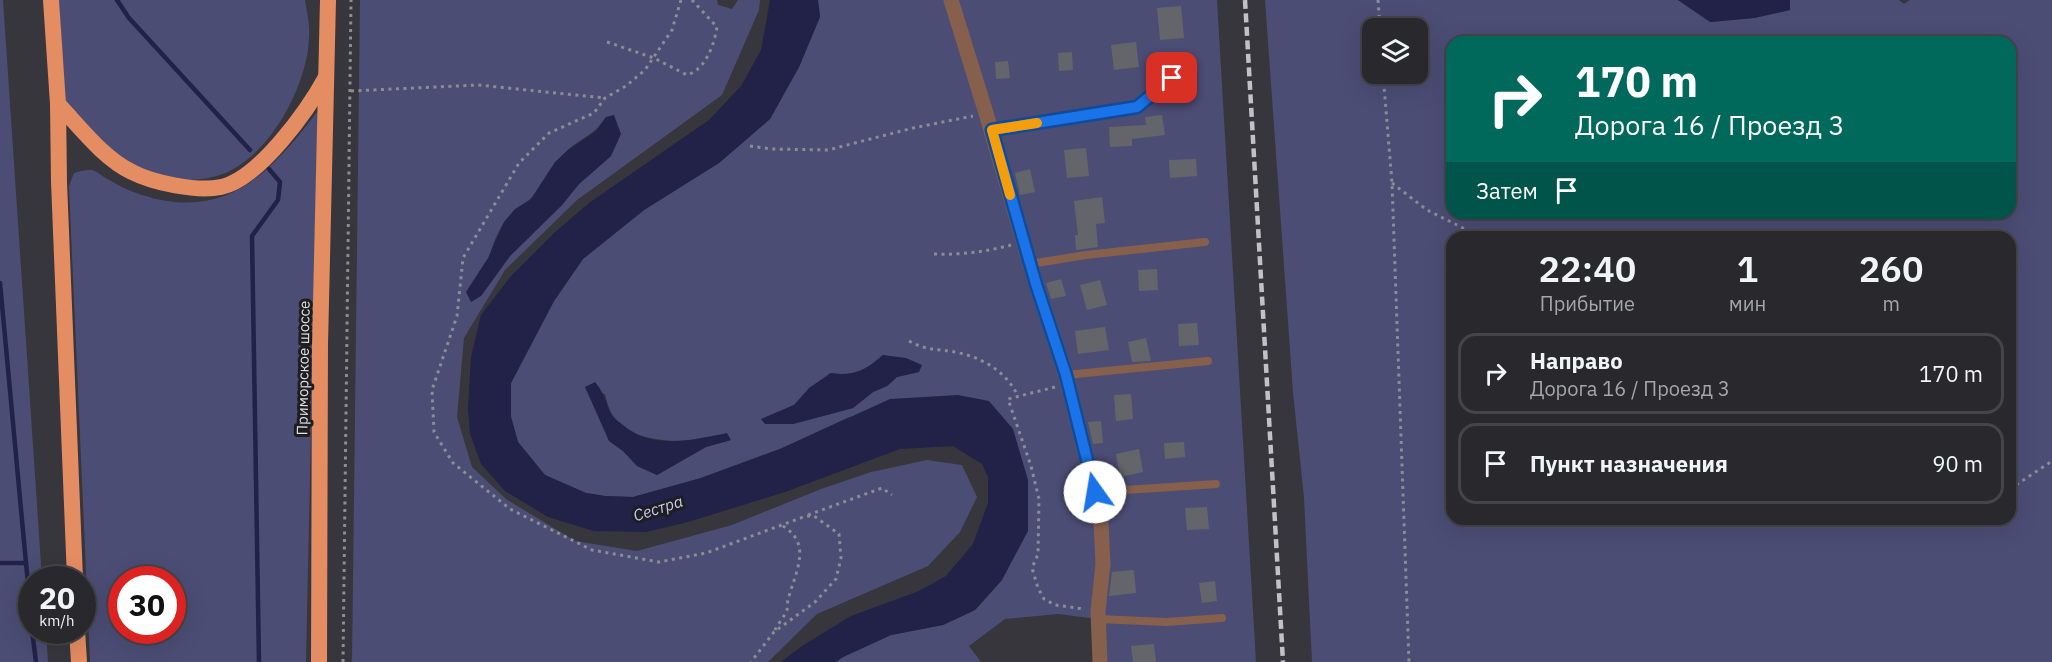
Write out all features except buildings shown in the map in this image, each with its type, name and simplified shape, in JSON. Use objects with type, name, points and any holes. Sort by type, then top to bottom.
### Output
[{"type":"highway","points":[[51,0],[58,104],[74,566]]},
{"type":"highway","name":"Приморское шоссе","points":[[319,662],[320,345],[328,0]]},
{"type":"highway","points":[[58,104],[107,155],[131,172],[175,187],[221,187],[249,172],[275,148],[314,99],[328,74]]},
{"type":"highway","points":[[78,644],[79,662]]},
{"type":"street","points":[[951,0],[1067,379],[1095,492],[1101,523],[1103,564],[1098,615],[1100,662]]},
{"type":"lane","points":[[992,130],[1137,107],[1172,78]]},
{"type":"lane","points":[[1030,264],[1086,255],[1205,242]]},
{"type":"lane","points":[[1067,379],[1208,361]]},
{"type":"lane","points":[[1095,492],[1216,484]]},
{"type":"lane","points":[[1098,615],[1167,622],[1222,618]]},
{"type":"path","points":[[343,662],[351,0]]},
{"type":"path","points":[[681,0],[672,30],[645,70],[626,86],[605,98],[594,113],[549,133],[519,164],[463,258],[457,316],[432,390],[434,432],[453,463],[510,509],[592,549],[659,562],[706,553],[882,488],[892,495]]},
{"type":"path","points":[[608,42],[654,58],[687,75],[695,72],[714,45],[717,27],[692,0]]},
{"type":"path","points":[[1378,0],[1379,18]]},
{"type":"path","points":[[1384,84],[1392,183],[1409,662]]},
{"type":"path","points":[[351,91],[478,85],[605,98]]},
{"type":"path","points":[[750,146],[772,150],[828,150],[913,128],[986,113]]},
{"type":"path","points":[[1392,183],[1426,210],[1469,231]]},
{"type":"path","points":[[934,254],[987,252],[1024,241]]},
{"type":"path","points":[[909,341],[923,349],[958,352],[995,368],[1012,383],[1018,396]]},
{"type":"path","points":[[1067,379],[1008,399],[1031,466],[1039,499],[1038,554],[1032,568],[1038,588],[1044,599],[1055,605],[1098,615]]},
{"type":"path","points":[[2016,485],[2052,461]]},
{"type":"path","points":[[774,632],[815,602],[836,579],[842,558],[839,534],[814,516],[806,516]]},
{"type":"path","points":[[751,662],[774,632],[786,610],[799,569],[801,553],[790,530],[781,525]]},
{"type":"shaded area","points":[[0,0],[3,0],[41,566],[18,566],[18,644],[47,644],[48,662],[0,662]]},
{"type":"shaded area","points":[[59,0],[305,0],[309,32],[303,73],[287,111],[276,128],[250,158],[226,173],[216,176],[195,180],[164,178],[142,170],[118,156],[65,111]]},
{"type":"shaded area","points":[[360,0],[717,0],[718,5],[732,9],[738,0],[760,0],[759,10],[722,95],[577,200],[505,270],[464,338],[457,417],[472,467],[506,499],[575,541],[637,551],[732,525],[821,489],[871,472],[927,460],[962,465],[977,497],[960,532],[928,566],[817,614],[768,662],[352,662]],"holes":[[[606,117],[611,156],[579,184],[562,205],[510,256],[481,296],[492,248],[505,221],[532,197],[562,155],[592,132]]]},
{"type":"shaded area","points":[[818,0],[1217,0],[1256,662],[1100,662],[1098,619],[1058,614],[1005,619],[969,646],[981,662],[836,662],[891,635],[943,625],[975,610],[1002,580],[1013,429],[849,417],[780,449],[701,478],[633,497],[586,493],[545,475],[518,442],[511,417],[511,383],[554,301],[583,259],[644,210],[719,163],[770,119],[799,67],[820,17]],"holes":[[[883,355],[919,372],[897,377],[853,408],[793,424],[761,420],[794,405],[830,373],[846,374],[859,371]],[[586,387],[605,394],[613,416],[622,427],[635,434],[667,440],[731,440],[706,447],[657,475],[637,466],[623,451],[609,441]]]},
{"type":"shaded area","points":[[1265,0],[1678,0],[1711,22],[1754,18],[1790,10],[1790,0],[1899,0],[1904,4],[1910,0],[2052,0],[2052,662],[1312,662],[1304,498],[1293,392]]},
{"type":"shaded area","points":[[318,111],[306,662],[90,662],[89,644],[96,644],[96,566],[86,566],[69,186],[74,173],[92,170],[142,195],[172,202],[199,202],[222,197],[244,186],[264,172]]},
{"type":"water","name":"Сестра","points":[[770,0],[818,0],[820,17],[799,67],[770,119],[719,163],[644,210],[583,259],[554,301],[511,383],[511,417],[518,442],[545,475],[586,493],[633,497],[701,478],[780,449],[890,399],[958,395],[989,401],[1013,429],[1028,480],[1028,531],[1002,580],[975,610],[943,625],[891,635],[836,662],[781,662],[802,646],[851,616],[919,591],[946,576],[973,544],[988,503],[988,477],[982,464],[953,446],[900,449],[785,492],[688,522],[646,532],[594,531],[548,517],[505,491],[481,464],[470,434],[468,408],[471,357],[481,315],[511,276],[553,234],[589,203],[709,120],[741,86],[761,50]]},
{"type":"water","points":[[1678,0],[1790,0],[1790,10],[1754,18],[1710,22]]},
{"type":"water","points":[[614,115],[621,134],[611,156],[579,184],[562,205],[510,256],[481,296],[471,302],[466,292],[488,258],[504,222],[515,209],[531,199],[555,162],[569,149],[596,131],[606,117]]},
{"type":"water","points":[[883,355],[906,358],[922,365],[919,372],[897,377],[853,408],[793,424],[765,424],[761,419],[794,405],[809,388],[831,373],[846,374],[859,371]]},
{"type":"water","points":[[595,382],[612,415],[634,433],[647,438],[673,441],[727,433],[731,440],[706,447],[657,475],[637,466],[623,451],[609,441],[585,387]]},
{"type":"waterway","points":[[117,0],[129,18],[250,150]]},
{"type":"waterway","points":[[259,662],[252,236],[278,200],[280,182],[269,169]]},
{"type":"waterway","points":[[0,283],[26,563],[0,563]]},
{"type":"waterway","points":[[34,644],[36,662]]},
{"type":"railway","points":[[1245,0],[1283,662]]},
{"type":"slow traffic","points":[[1010,195],[992,130],[1037,123]]},
{"type":"route","points":[[1095,492],[1076,410],[1036,284],[992,130],[1137,107],[1172,78]]}]
